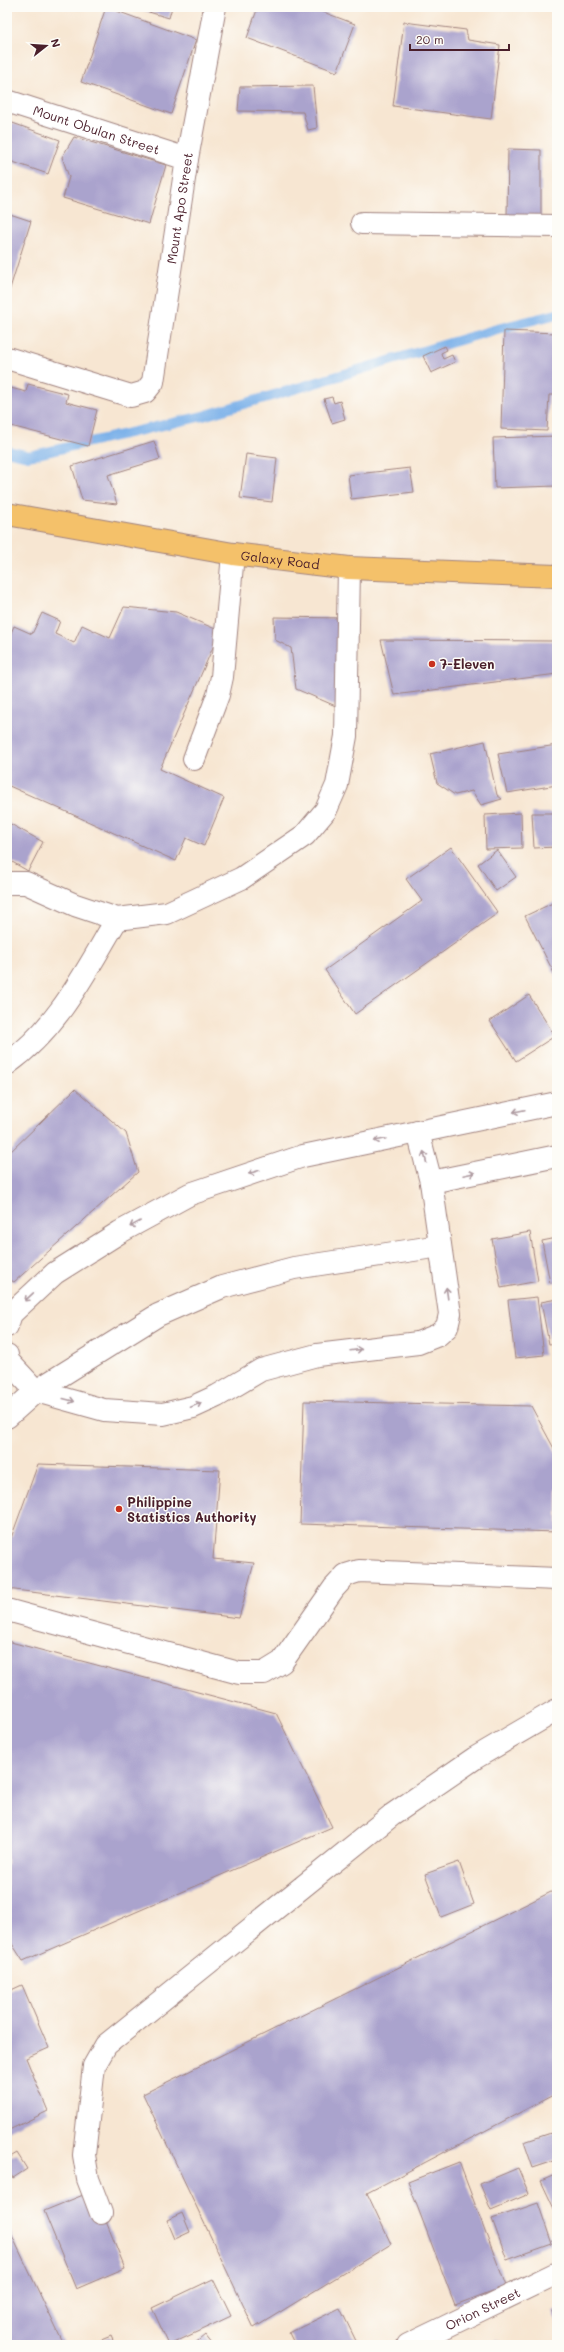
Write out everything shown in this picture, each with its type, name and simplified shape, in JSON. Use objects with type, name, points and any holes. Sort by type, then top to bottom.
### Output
[{"type":"main road","name":"Galaxy Road","points":[[7,514],[233,554],[350,568],[557,576]]},
{"type":"street","name":"Mount Apo Street","points":[[7,358],[132,396],[145,392],[153,382],[187,158],[215,7]]},
{"type":"street","name":"Mount Obulan Street","points":[[7,101],[187,158]]},
{"type":"street","points":[[362,222],[557,226]]},
{"type":"street","points":[[194,759],[218,694],[222,677],[233,554]]},
{"type":"street","points":[[7,883],[26,884],[75,905],[117,919],[167,913],[242,878],[306,835],[326,810],[337,785],[346,736],[350,568]]},
{"type":"street","points":[[7,1064],[18,1056],[56,1020],[117,919]]},
{"type":"street","points":[[7,1326],[11,1314],[54,1272],[120,1232],[190,1194],[303,1156],[557,1103]]},
{"type":"street","points":[[7,1355],[8,1361],[36,1391],[104,1410],[163,1414],[192,1406],[217,1396],[261,1370],[317,1355],[418,1343],[438,1335],[447,1327],[450,1314],[431,1182],[418,1132]]},
{"type":"street","points":[[431,1182],[557,1156]]},
{"type":"street","points":[[7,1417],[36,1391],[158,1315],[222,1287],[294,1268],[440,1246]]},
{"type":"street","points":[[7,1610],[239,1672],[264,1673],[282,1662],[334,1588],[346,1575],[359,1571],[557,1579]]},
{"type":"street","points":[[101,2213],[88,2179],[84,2155],[94,2066],[106,2045],[392,1815],[475,1758],[557,1710]]},
{"type":"street","name":"Orion Street","points":[[408,2345],[557,2273]]},
{"type":"building","points":[[106,7],[196,40],[171,114],[81,82]]},
{"type":"building","points":[[132,7],[172,7],[169,18]]},
{"type":"building","points":[[258,7],[310,7],[355,24],[337,72],[247,38]]},
{"type":"building","points":[[404,22],[466,30],[468,40],[500,45],[491,119],[393,106]]},
{"type":"building","points":[[313,86],[317,128],[308,130],[303,112],[238,111],[240,87]]},
{"type":"building","points":[[7,121],[60,140],[48,174],[7,160]]},
{"type":"building","points":[[74,137],[166,165],[149,224],[63,198],[69,177],[62,157]]},
{"type":"building","points":[[508,149],[541,150],[541,219],[507,218]]},
{"type":"building","points":[[7,213],[31,221],[7,298]]},
{"type":"building","points":[[504,331],[557,333],[557,395],[549,395],[547,431],[501,429]]},
{"type":"building","points":[[445,346],[447,350],[441,353],[443,359],[452,355],[455,362],[431,373],[423,356]]},
{"type":"building","points":[[28,384],[68,394],[66,402],[97,410],[88,446],[7,425],[7,387],[26,392]]},
{"type":"building","points":[[332,397],[334,403],[340,401],[345,419],[332,423],[324,399]]},
{"type":"building","points":[[557,436],[557,486],[495,488],[493,438]]},
{"type":"building","points":[[154,441],[160,459],[108,475],[117,504],[82,500],[72,466]]},
{"type":"building","points":[[246,454],[277,458],[272,502],[240,498]]},
{"type":"building","points":[[410,468],[414,492],[351,499],[348,475]]},
{"type":"building","points":[[124,607],[176,612],[220,631],[160,769],[224,798],[204,846],[186,838],[176,861],[7,785],[7,642],[14,626],[32,634],[42,613],[60,621],[55,634],[74,643],[82,625],[110,638]]},
{"type":"building","points":[[274,617],[344,618],[338,707],[296,689],[291,648],[275,640]]},
{"type":"building","points":[[381,640],[557,641],[557,674],[394,695]]},
{"type":"building","points":[[485,741],[497,795],[502,799],[481,805],[472,791],[455,795],[437,783],[430,754]]},
{"type":"building","points":[[557,745],[557,785],[507,793],[498,754]]},
{"type":"building","points":[[521,813],[522,848],[486,849],[485,815]]},
{"type":"building","points":[[532,813],[557,813],[557,847],[534,848]]},
{"type":"building","points":[[7,822],[43,842],[28,871],[7,859]]},
{"type":"building","points":[[451,847],[498,913],[355,1014],[325,970],[422,901],[406,879]]},
{"type":"building","points":[[497,850],[516,877],[496,891],[478,864]]},
{"type":"building","points":[[557,901],[557,979],[525,916]]},
{"type":"building","points":[[529,995],[555,1036],[516,1061],[490,1021]]},
{"type":"building","points":[[75,1089],[126,1133],[138,1172],[14,1282],[7,1278],[7,1155]]},
{"type":"building","points":[[530,1232],[538,1281],[501,1288],[492,1239]]},
{"type":"building","points":[[557,1238],[557,1282],[550,1283],[542,1241]]},
{"type":"building","points":[[537,1297],[544,1355],[515,1358],[508,1300]]},
{"type":"building","points":[[557,1299],[557,1343],[549,1344],[541,1302]]},
{"type":"building","points":[[304,1401],[531,1406],[557,1454],[557,1532],[300,1524]]},
{"type":"building","name":"Philippine Statistics Authority","points":[[38,1464],[220,1470],[213,1559],[254,1563],[239,1618],[7,1589],[7,1549]]},
{"type":"building","points":[[7,1641],[276,1713],[332,1827],[23,1961],[7,1936]]},
{"type":"building","points":[[459,1862],[474,1904],[441,1917],[425,1874]]},
{"type":"building","points":[[557,1889],[557,2093],[367,2193],[391,2244],[254,2328],[143,2094]]},
{"type":"building","points":[[22,1985],[49,2048],[26,2058],[48,2111],[7,2131],[7,1992]]},
{"type":"building","points":[[557,2131],[557,2160],[533,2168],[524,2142]]},
{"type":"building","points":[[17,2153],[27,2169],[13,2178],[7,2169],[7,2159]]},
{"type":"building","points":[[459,2162],[506,2286],[455,2305],[408,2182]]},
{"type":"building","points":[[518,2168],[529,2194],[491,2210],[480,2184]]},
{"type":"building","points":[[557,2174],[557,2215],[541,2181]]},
{"type":"building","points":[[88,2193],[105,2219],[125,2268],[76,2289],[44,2211]]},
{"type":"building","points":[[538,2203],[552,2244],[507,2260],[492,2219]]},
{"type":"building","points":[[182,2213],[190,2232],[175,2239],[167,2220]]},
{"type":"building","points":[[7,2225],[64,2345],[7,2345]]},
{"type":"building","points":[[213,2279],[231,2316],[169,2345],[152,2308]]},
{"type":"building","points":[[340,2308],[358,2345],[295,2345],[289,2333]]},
{"type":"building","points":[[557,2309],[557,2323],[552,2311]]},
{"type":"building","points":[[205,2335],[213,2345],[193,2345]]},
{"type":"building","points":[[111,2336],[115,2345],[89,2345]]},
{"type":"building","points":[[498,2340],[500,2345],[486,2345]]},
{"type":"waterway","points":[[7,451],[29,456],[203,416],[497,329],[557,314]]},
{"type":"place","name":"7-Eleven","points":[[432,664]]},
{"type":"place","name":"Philippine Statistics Authority","points":[[119,1509]]}]
